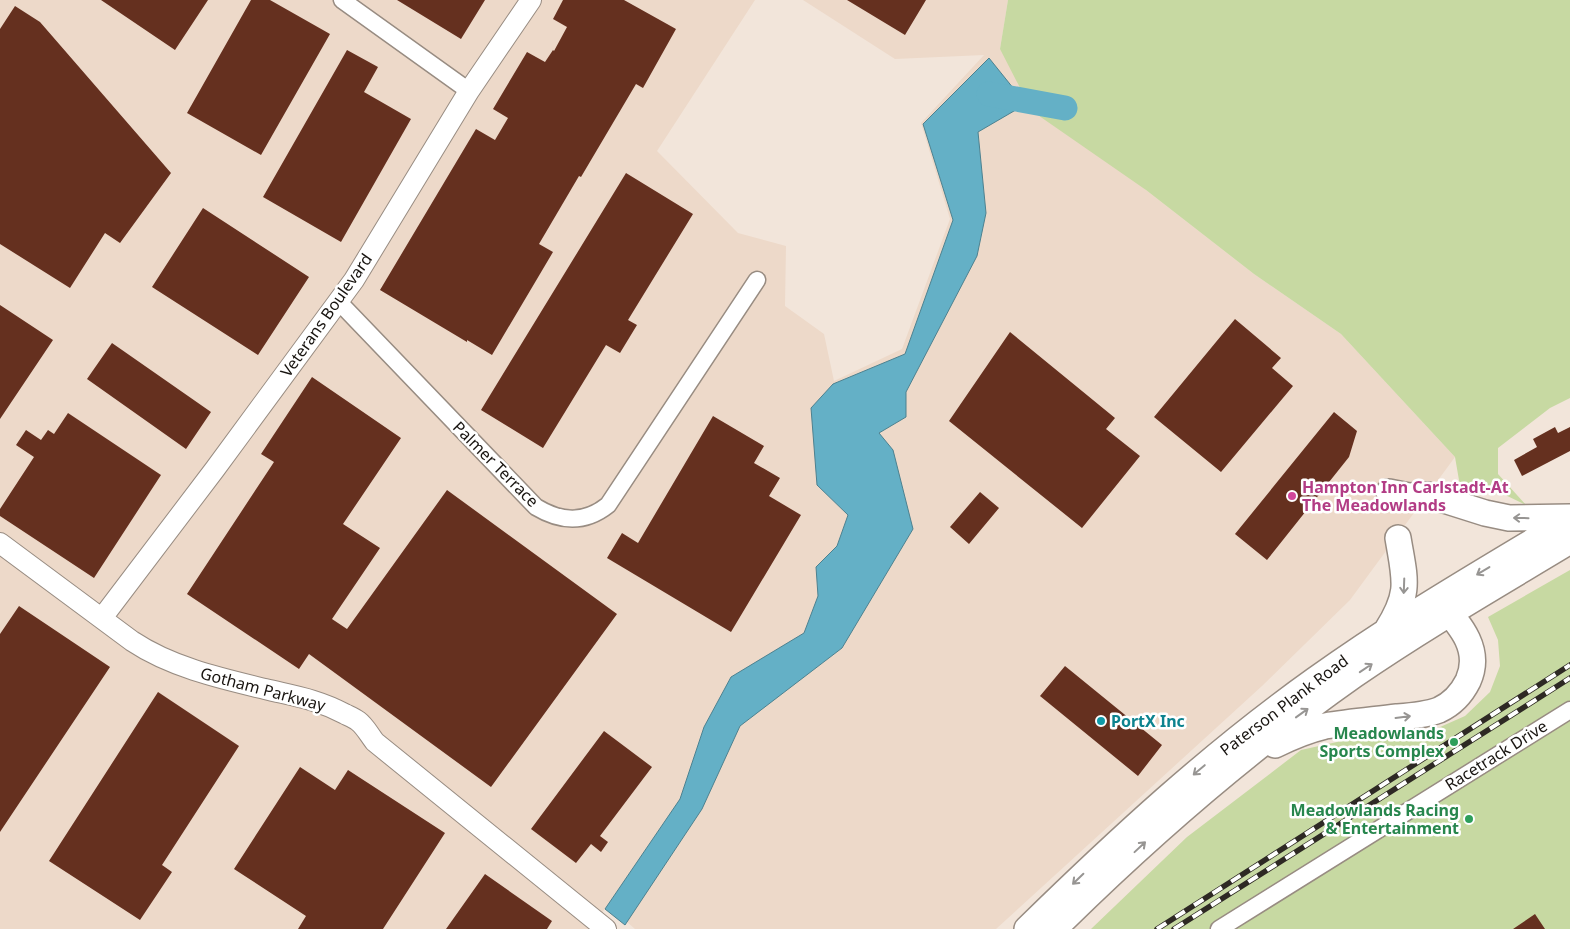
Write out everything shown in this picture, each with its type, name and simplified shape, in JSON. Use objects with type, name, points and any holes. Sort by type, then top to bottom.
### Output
[{"type":"main road","points":[[1388,492],[1410,496],[1428,496],[1509,518],[1570,518]]},
{"type":"main road","name":"Paterson Plank Road","points":[[1054,929],[1160,828],[1236,764],[1336,688],[1396,647],[1443,606],[1570,518]]},
{"type":"main road","points":[[1386,631],[1398,612],[1404,592],[1404,575],[1398,538]]},
{"type":"main road","points":[[1236,764],[1311,730],[1418,715],[1448,705],[1462,692],[1471,673],[1473,662],[1467,638],[1459,624],[1443,606],[1570,541]]},
{"type":"main road","name":"Paterson Plank Road","points":[[1027,929],[1134,826],[1284,702],[1386,631],[1443,606]]},
{"type":"street","points":[[342,0],[469,91]]},
{"type":"street","name":"Veterans Boulevard","points":[[102,618],[215,469],[354,280],[469,91],[531,0]]},
{"type":"street","name":"Palmer Terrace","points":[[338,301],[536,507],[548,514],[561,518],[576,519],[589,516],[608,505],[757,280]]},
{"type":"street","name":"Gotham Parkway","points":[[0,542],[102,618],[150,652],[168,662],[314,700],[335,708],[359,721],[375,742],[606,929]]},
{"type":"street","name":"Racetrack Drive","points":[[1219,929],[1570,710]]},
{"type":"shaded area","points":[[0,0],[755,0],[657,151],[738,233],[786,246],[785,306],[824,334],[834,381],[902,349],[950,219],[921,123],[984,55],[895,59],[803,0],[1008,0],[1000,49],[1146,190],[1254,274],[1341,334],[1455,457],[1350,600],[1262,686],[996,929],[635,929],[627,922],[702,809],[740,726],[842,648],[913,529],[878,433],[906,417],[906,392],[977,256],[986,213],[978,132],[1026,104],[923,124],[953,220],[905,354],[833,384],[817,485],[848,515],[837,546],[816,567],[818,596],[804,634],[731,677],[704,727],[680,799],[591,929],[0,929]]},
{"type":"green space","points":[[1008,0],[1570,0],[1570,398],[1550,408],[1498,448],[1498,474],[1526,505],[1499,492],[1460,486],[1455,457],[1341,334],[1254,274],[1146,190],[1032,111],[1000,49]]},
{"type":"green space","name":"Meadowlands Sports Complex","points":[[1570,570],[1570,929],[1091,929],[1187,837],[1301,750],[1373,734],[1431,731],[1465,716],[1490,692],[1500,666],[1498,640],[1488,617]]},
{"type":"water","points":[[989,58],[1026,104],[978,132],[986,213],[977,256],[906,392],[906,417],[879,433],[893,450],[913,529],[842,648],[740,726],[702,809],[625,925],[605,909],[680,799],[704,727],[731,677],[804,633],[818,596],[816,567],[837,546],[848,515],[817,485],[811,408],[833,384],[905,354],[953,220],[923,124]]},
{"type":"building","points":[[101,0],[208,0],[175,50]]},
{"type":"building","points":[[251,0],[270,0],[330,34],[261,155],[187,113]]},
{"type":"building","points":[[397,0],[485,0],[461,39]]},
{"type":"building","points":[[563,0],[624,0],[676,29],[643,88],[636,84],[539,244],[553,252],[492,355],[380,290],[476,129],[495,140],[508,118],[493,109],[527,52],[545,62],[554,51],[567,27],[553,19]]},
{"type":"building","points":[[847,0],[926,0],[905,35]]},
{"type":"building","points":[[15,6],[40,22],[171,173],[120,243],[105,233],[70,288],[0,244],[0,29]]},
{"type":"building","points":[[347,50],[378,67],[364,92],[411,119],[341,242],[263,197]]},
{"type":"building","points":[[626,173],[693,214],[628,320],[637,325],[620,353],[606,345],[543,448],[481,410]]},
{"type":"building","points":[[203,208],[309,277],[258,355],[152,287]]},
{"type":"building","points":[[0,305],[53,340],[0,419]]},
{"type":"building","points":[[1235,319],[1281,358],[1272,368],[1293,386],[1221,472],[1154,417]]},
{"type":"building","points":[[1010,332],[1115,418],[1106,429],[1140,456],[1082,528],[949,421]]},
{"type":"building","points":[[112,343],[211,412],[186,449],[87,379]]},
{"type":"building","points":[[312,377],[401,438],[343,524],[380,548],[332,619],[347,629],[447,490],[617,614],[491,787],[309,654],[299,669],[187,594],[274,462],[261,454]]},
{"type":"building","name":"Hampton Inn Carlstadt-At The Meadowlands","points":[[1334,412],[1357,431],[1349,457],[1267,560],[1235,534]]},
{"type":"building","points":[[68,413],[161,475],[94,578],[0,516],[0,509],[34,457],[16,445],[26,430],[41,440],[48,430],[54,434]]},
{"type":"building","points":[[713,416],[764,446],[754,463],[780,478],[769,496],[801,515],[731,632],[607,558],[622,533],[638,543]]},
{"type":"building","points":[[1555,427],[1558,433],[1570,427],[1570,451],[1522,476],[1514,460],[1537,447],[1533,439]]},
{"type":"building","points":[[980,492],[999,508],[969,544],[950,527]]},
{"type":"building","points":[[19,606],[110,667],[0,832],[0,634]]},
{"type":"building","name":"PortX Inc","points":[[1065,666],[1162,745],[1138,776],[1040,696]]},
{"type":"building","points":[[158,692],[239,746],[162,865],[172,872],[140,920],[49,861]]},
{"type":"building","points":[[604,731],[652,767],[600,836],[608,842],[601,852],[591,844],[576,863],[531,829]]},
{"type":"building","points":[[300,767],[335,790],[348,770],[445,833],[383,929],[298,929],[306,916],[234,869]]},
{"type":"building","points":[[485,874],[552,921],[547,929],[446,929]]},
{"type":"building","points":[[1535,914],[1545,929],[1513,929]]},
{"type":"waterway","points":[[989,94],[1065,108]]},
{"type":"railway","points":[[1157,929],[1570,665]]},
{"type":"railway","points":[[1174,929],[1570,678]]},
{"type":"place","name":"Hampton Inn Carlstadt-At The Meadowlands","points":[[1292,496]]},
{"type":"place","name":"PortX Inc","points":[[1101,721]]},
{"type":"place","name":"Meadowlands Sports Complex","points":[[1454,742]]},
{"type":"place","name":"Meadowlands Racing & Entertainment","points":[[1469,819]]}]
